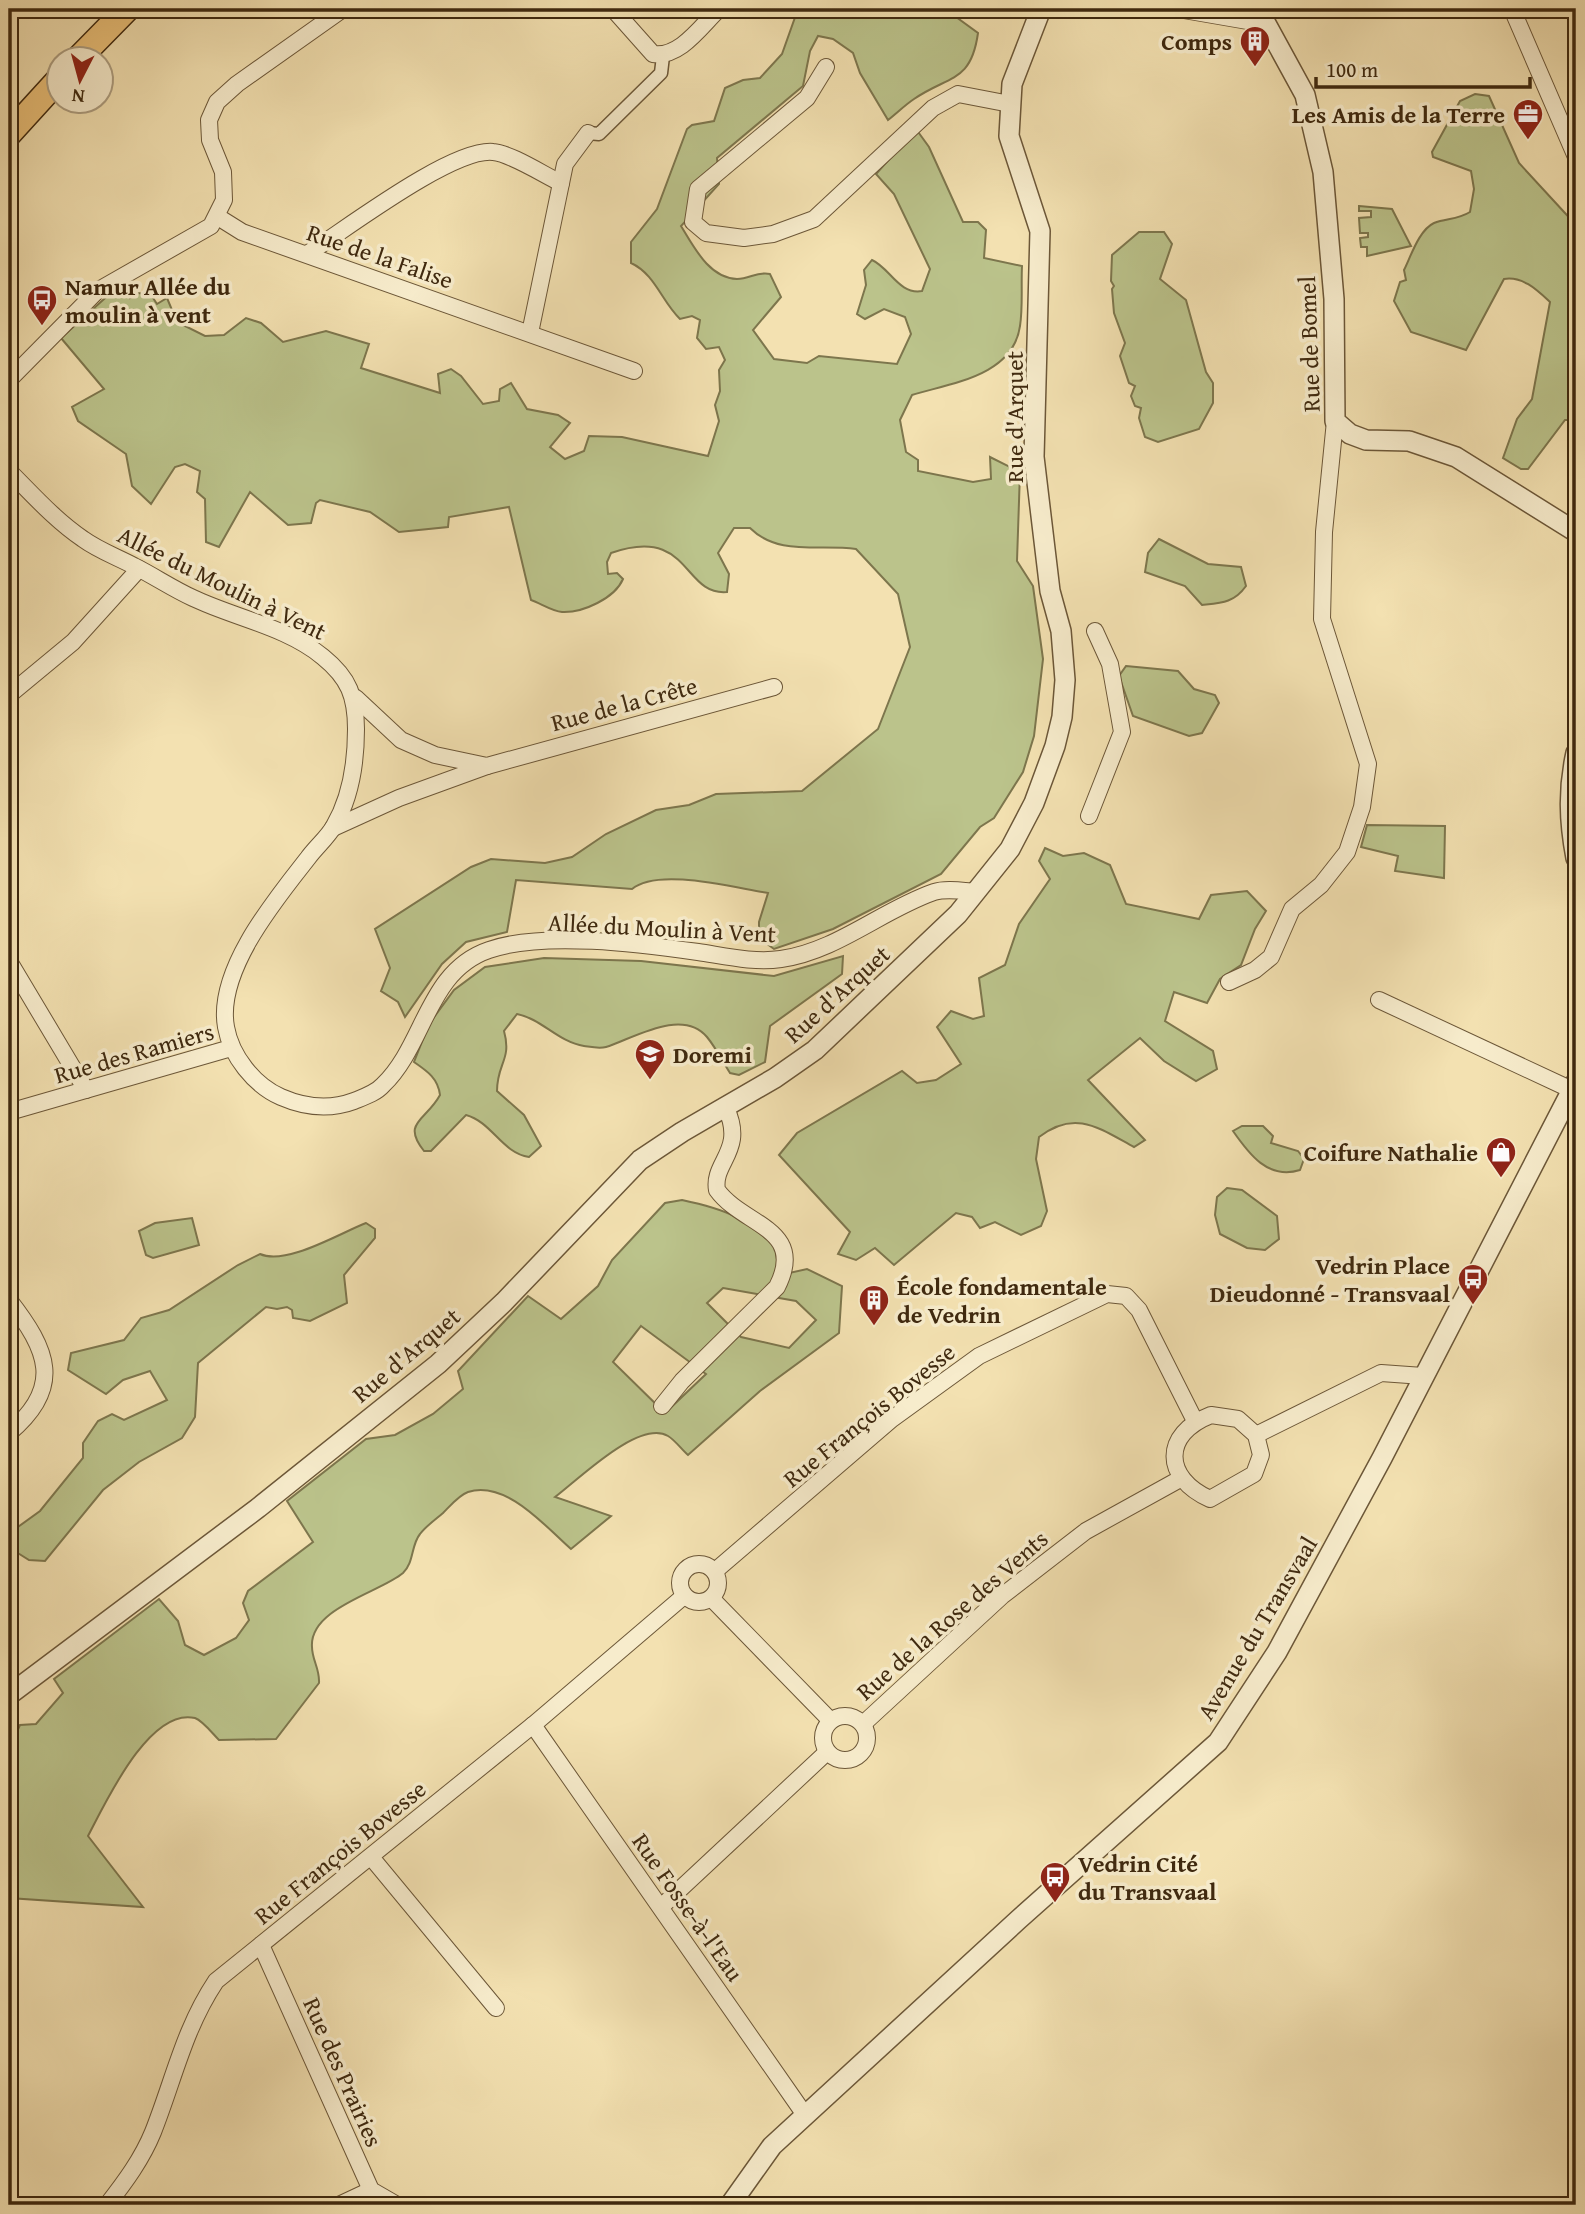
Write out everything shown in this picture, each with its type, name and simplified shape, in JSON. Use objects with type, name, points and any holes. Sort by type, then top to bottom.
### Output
[{"type":"main road","points":[[91,46],[127,9]]},
{"type":"main road","points":[[9,119],[46,89]]},
{"type":"main road","points":[[9,134],[46,93]]},
{"type":"street","points":[[9,380],[97,291],[211,226],[218,217],[224,200],[223,172],[210,140],[209,120],[217,102],[237,84],[343,9]]},
{"type":"street","points":[[613,9],[653,54],[663,56],[674,52],[719,9]]},
{"type":"street","name":"Rue d'Arquet","points":[[9,1695],[258,1508],[438,1364],[504,1302],[640,1160],[815,1050],[895,977],[958,914],[1010,849],[1034,803],[1062,717],[1065,680],[1034,457],[1042,264],[1040,231],[1009,136],[1012,84],[1041,9]]},
{"type":"street","points":[[1178,9],[1262,16]]},
{"type":"street","points":[[1512,9],[1576,157]]},
{"type":"street","name":"Rue de Bomel","points":[[1262,16],[1305,95],[1323,172],[1334,299],[1335,421],[1350,434],[1366,440],[1409,440],[1456,457],[1576,532]]},
{"type":"street","points":[[530,333],[565,164],[588,133],[599,134],[661,72],[663,56]]},
{"type":"street","points":[[826,67],[807,98],[698,189],[693,222],[706,233],[744,238],[773,234],[814,219],[933,107],[958,94],[1010,104]]},
{"type":"street","points":[[307,254],[450,162],[480,153],[495,152],[561,183]]},
{"type":"street","name":"Rue de la Falise","points":[[218,217],[242,232],[634,371]]},
{"type":"street","points":[[1229,982],[1255,970],[1271,957],[1292,909],[1321,885],[1347,852],[1367,782],[1368,764],[1322,619],[1324,532],[1335,421]]},
{"type":"street","name":"Allée du Moulin à Vent","points":[[9,471],[62,523],[85,541],[193,598],[286,635],[323,656],[356,698],[356,740],[349,793],[333,828],[270,906],[237,966],[228,990],[225,1022],[231,1048],[251,1076],[272,1093],[298,1104],[340,1105],[380,1089],[396,1070],[440,989],[460,968],[487,950],[514,944],[569,941],[659,946],[778,960],[822,948],[938,890],[976,892]]},
{"type":"street","points":[[9,695],[73,642],[139,569]]},
{"type":"street","points":[[1089,816],[1122,732],[1110,664],[1095,631]]},
{"type":"street","name":"Rue de la Crête","points":[[333,828],[399,798],[487,766],[774,687]]},
{"type":"street","name":"Rue de la Crête","points":[[356,698],[401,740],[435,755],[487,766]]},
{"type":"street","points":[[1576,753],[1571,777],[1569,823],[1576,858]]},
{"type":"street","points":[[9,961],[86,1090]]},
{"type":"street","points":[[1379,1000],[1574,1086]]},
{"type":"street","name":"Rue des Ramiers","points":[[9,1112],[231,1048]]},
{"type":"street","name":"Avenue du Transvaal","points":[[730,2205],[772,2147],[805,2115],[1218,1742],[1278,1652],[1574,1086]]},
{"type":"street","points":[[662,1406],[682,1381],[777,1287],[784,1268],[783,1244],[717,1190],[717,1177],[729,1153],[733,1133],[733,1123],[726,1108]]},
{"type":"street","name":"Rue François Bovesse","points":[[715,1571],[892,1419],[979,1356],[1107,1294],[1126,1296],[1139,1310],[1195,1421]]},
{"type":"street","points":[[9,1300],[31,1328],[41,1348],[46,1370],[43,1391],[34,1409],[9,1433]]},
{"type":"street","points":[[1256,1435],[1381,1373],[1423,1376]]},
{"type":"street","points":[[1211,1415],[1238,1419],[1256,1435],[1261,1455],[1254,1474],[1210,1499],[1192,1491],[1180,1479],[1172,1457],[1180,1436],[1195,1421],[1211,1415]]},
{"type":"street","name":"Rue de la Rose des Vents","points":[[863,1724],[1002,1596],[1086,1531],[1180,1479]]},
{"type":"street","points":[[702,1563],[715,1571],[719,1586],[712,1599],[697,1603],[684,1596],[679,1581],[687,1568],[702,1563]]},
{"type":"street","name":"Rue François Bovesse","points":[[107,2205],[130,2175],[152,2134],[196,2012],[216,1981],[533,1725],[684,1596]]},
{"type":"street","points":[[661,1907],[827,1752],[822,1735],[830,1720],[712,1599]]},
{"type":"street","name":"Rue de la Rose des Vents","points":[[827,1752],[842,1760],[859,1756],[867,1740],[863,1724],[847,1715],[830,1720]]},
{"type":"street","name":"Rue Fosse-à-l'Eau","points":[[533,1725],[805,2115]]},
{"type":"street","points":[[371,1857],[496,2008]]},
{"type":"street","name":"Rue des Prairies","points":[[261,1945],[371,2190]]},
{"type":"street","points":[[339,2205],[371,2190],[397,2205]]},
{"type":"green space","points":[[798,9],[945,9],[978,33],[975,49],[964,70],[914,99],[888,120],[860,73],[853,53],[833,39],[818,36],[810,51],[803,86],[717,158],[719,184],[681,226],[703,260],[718,273],[737,279],[770,274],[781,297],[753,330],[774,359],[807,363],[819,356],[897,364],[911,334],[905,317],[884,309],[865,319],[857,314],[866,285],[864,270],[872,260],[901,285],[914,291],[922,291],[930,269],[894,194],[876,174],[916,129],[929,147],[963,222],[978,222],[986,230],[984,258],[1022,266],[1020,326],[1015,343],[1006,356],[978,375],[912,395],[900,420],[906,452],[918,460],[918,471],[973,482],[991,479],[990,457],[1020,472],[1017,561],[1033,586],[1043,659],[1034,736],[1023,772],[994,818],[980,827],[941,874],[833,929],[774,949],[759,938],[759,922],[768,893],[678,879],[644,883],[632,889],[516,880],[507,932],[466,942],[442,964],[405,1017],[398,1002],[381,991],[390,968],[375,929],[471,867],[491,859],[545,863],[572,857],[606,834],[656,810],[689,805],[716,794],[802,791],[878,729],[910,647],[898,594],[856,549],[786,546],[761,537],[750,528],[734,528],[718,553],[729,574],[727,592],[712,590],[701,584],[671,554],[657,548],[637,547],[611,553],[607,562],[608,574],[617,573],[623,579],[613,592],[588,607],[562,612],[531,600],[509,507],[449,517],[448,527],[399,532],[370,512],[320,500],[316,503],[311,523],[288,525],[250,492],[219,547],[206,542],[205,499],[197,492],[200,471],[185,464],[175,467],[151,504],[132,486],[126,454],[78,421],[72,407],[104,389],[61,338],[114,290],[126,290],[130,298],[138,293],[151,295],[157,304],[167,298],[177,322],[205,336],[224,335],[246,318],[261,323],[283,342],[326,331],[369,344],[361,368],[440,393],[438,374],[451,369],[461,376],[483,404],[499,401],[500,389],[511,383],[527,409],[558,415],[570,423],[550,447],[565,459],[584,451],[589,436],[622,437],[708,456],[719,421],[715,405],[720,391],[719,370],[725,360],[719,347],[706,349],[697,338],[700,320],[692,316],[680,319],[646,274],[631,263],[631,242],[657,209],[687,129],[692,125],[714,121],[725,88],[743,80],[760,78],[782,54]]},
{"type":"green space","points":[[1475,94],[1489,96],[1519,163],[1576,225],[1576,420],[1565,420],[1528,469],[1521,469],[1503,458],[1517,419],[1532,399],[1550,302],[1523,282],[1504,279],[1466,350],[1411,332],[1394,301],[1400,282],[1406,280],[1404,270],[1424,231],[1434,223],[1470,212],[1474,189],[1471,171],[1433,157],[1432,152],[1460,101]]},
{"type":"green space","points":[[1359,206],[1392,209],[1411,246],[1367,256],[1367,247],[1361,247],[1360,238],[1368,237],[1368,233],[1360,233],[1359,218],[1371,217],[1371,211],[1359,211]]},
{"type":"green space","points":[[1139,232],[1164,232],[1172,244],[1160,279],[1186,300],[1206,372],[1213,383],[1213,403],[1199,429],[1158,442],[1145,437],[1139,418],[1141,408],[1135,406],[1131,396],[1135,386],[1129,383],[1120,356],[1125,343],[1114,313],[1114,286],[1111,281],[1112,255]]},
{"type":"green space","points":[[1159,539],[1208,564],[1241,567],[1246,586],[1232,599],[1202,605],[1185,586],[1145,572],[1148,553]]},
{"type":"green space","points":[[1126,666],[1178,671],[1194,689],[1215,695],[1219,703],[1202,733],[1189,736],[1133,716],[1119,676]]},
{"type":"green space","points":[[1367,825],[1445,826],[1444,878],[1395,871],[1398,856],[1361,847]]},
{"type":"green space","points":[[1045,848],[1063,856],[1084,853],[1110,865],[1126,904],[1199,919],[1211,895],[1247,891],[1266,911],[1255,929],[1241,965],[1220,979],[1207,1003],[1174,992],[1165,1021],[1213,1051],[1217,1069],[1196,1081],[1164,1061],[1140,1038],[1088,1080],[1145,1140],[1134,1147],[1098,1128],[1076,1123],[1064,1124],[1039,1137],[1036,1159],[1047,1211],[1041,1226],[1021,1235],[995,1222],[980,1228],[972,1217],[956,1213],[894,1265],[875,1248],[856,1260],[838,1254],[850,1232],[779,1155],[797,1133],[902,1071],[917,1083],[936,1080],[961,1064],[937,1027],[951,1011],[973,1019],[984,1016],[979,978],[1005,965],[1019,924],[1050,879],[1039,861]]},
{"type":"green space","points":[[843,956],[842,974],[770,1026],[765,1062],[739,1075],[730,1073],[707,1037],[697,1028],[671,1025],[598,1048],[575,1044],[517,1014],[504,1031],[506,1049],[497,1091],[524,1115],[541,1146],[529,1157],[520,1154],[511,1150],[483,1124],[466,1115],[431,1151],[424,1151],[415,1134],[418,1122],[440,1095],[434,1079],[414,1062],[429,1024],[454,990],[485,967],[544,958],[641,961],[774,976]]},
{"type":"green space","points":[[1242,1126],[1263,1126],[1273,1136],[1271,1143],[1298,1151],[1304,1159],[1300,1170],[1278,1171],[1260,1163],[1233,1131]]},
{"type":"green space","points":[[1227,1188],[1242,1190],[1277,1216],[1279,1239],[1265,1250],[1247,1248],[1220,1234],[1215,1215],[1217,1197]]},
{"type":"green space","points":[[682,1200],[724,1211],[745,1222],[778,1249],[776,1276],[807,1269],[842,1286],[839,1333],[760,1391],[688,1455],[671,1438],[656,1433],[626,1443],[593,1466],[555,1497],[611,1516],[571,1549],[524,1507],[510,1499],[482,1490],[461,1496],[420,1534],[403,1573],[348,1602],[322,1622],[314,1633],[312,1647],[319,1683],[276,1739],[219,1740],[195,1718],[178,1719],[161,1727],[131,1761],[88,1836],[143,1907],[9,1898],[9,1749],[20,1725],[36,1724],[63,1693],[54,1679],[159,1599],[178,1621],[185,1645],[204,1655],[236,1638],[249,1620],[243,1603],[248,1591],[313,1542],[287,1501],[366,1439],[395,1435],[433,1414],[463,1389],[458,1371],[528,1296],[561,1319],[598,1286],[612,1260],[665,1203]],"holes":[[[723,1288],[796,1301],[816,1320],[789,1348],[741,1337],[707,1303]],[[641,1326],[706,1374],[665,1413],[613,1362]]]},
{"type":"green space","points":[[192,1218],[199,1245],[153,1258],[146,1255],[139,1231],[155,1223]]},
{"type":"green space","points":[[366,1223],[375,1229],[375,1238],[344,1275],[347,1303],[310,1321],[293,1318],[292,1310],[287,1307],[266,1307],[198,1363],[195,1417],[182,1438],[139,1462],[103,1490],[45,1561],[29,1560],[13,1550],[11,1532],[40,1511],[83,1458],[83,1443],[98,1421],[112,1414],[124,1420],[167,1400],[150,1371],[123,1380],[106,1394],[68,1370],[71,1353],[124,1340],[141,1318],[169,1310],[238,1265],[260,1254],[271,1257],[298,1252]]},
{"type":"place","name":"Comps","points":[[1255,68]]},
{"type":"place","name":"Les Amis de la Terre","points":[[1528,141]]},
{"type":"place","name":"Namur Allée du moulin à vent","points":[[42,327]]},
{"type":"place","name":"Doremi","points":[[650,1081]]},
{"type":"place","name":"Coifure Nathalie","points":[[1501,1179]]},
{"type":"place","name":"Vedrin Place Dieudonné - Transvaal","points":[[1473,1306]]},
{"type":"place","name":"École fondamentale de Vedrin","points":[[874,1327]]},
{"type":"place","name":"Vedrin Cité du Transvaal","points":[[1055,1904]]}]
